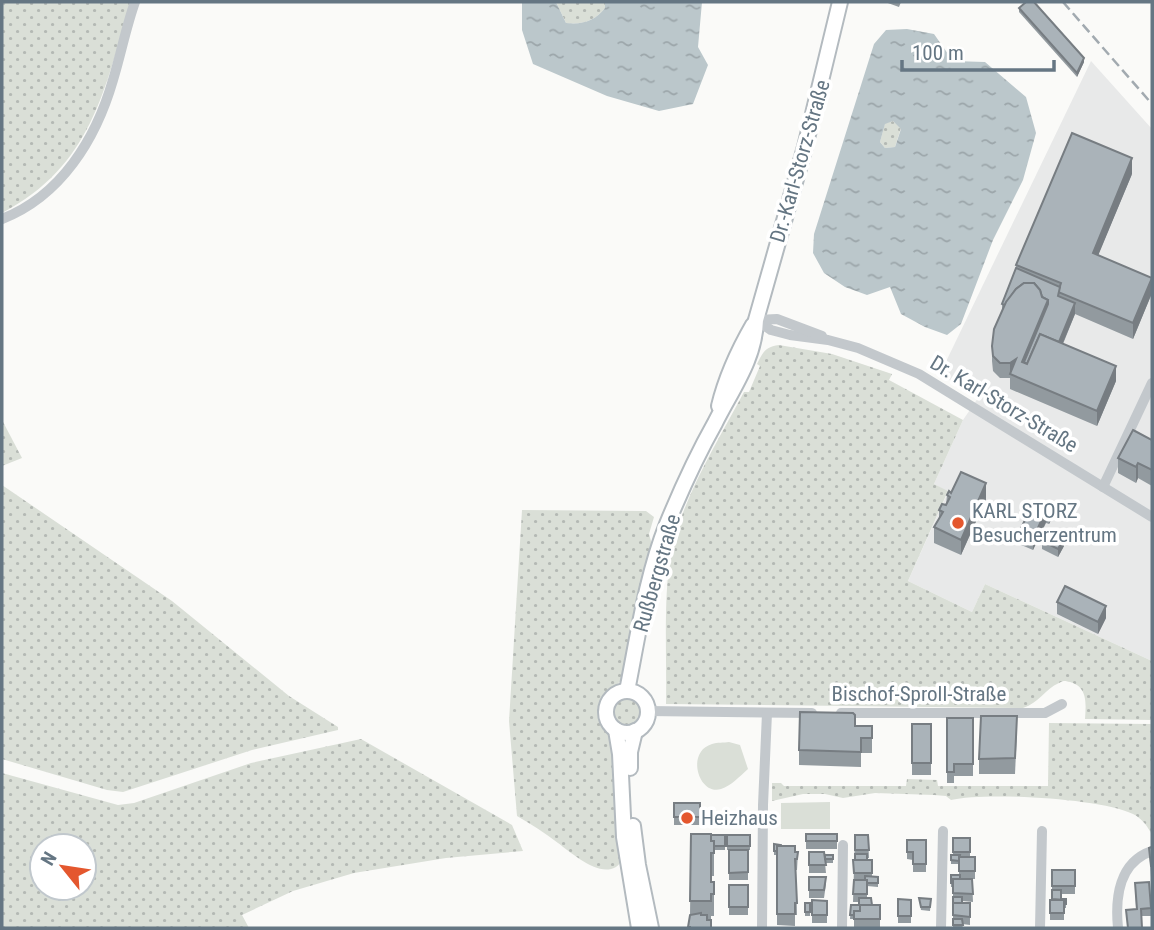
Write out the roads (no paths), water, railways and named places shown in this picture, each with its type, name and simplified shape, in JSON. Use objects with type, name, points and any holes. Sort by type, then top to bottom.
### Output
[{"type":"street","points":[[2,219],[44,195],[61,180],[80,154],[106,103],[135,2]]},
{"type":"street","name":"Dr.-Karl-Storz-Straße","points":[[756,320],[806,147],[840,2]]},
{"type":"street","name":"Dr. Karl-Storz-Straße","points":[[756,320],[771,330],[858,348],[919,374],[1152,517]]},
{"type":"street","name":"Rußbergstraße","points":[[627,691],[647,592],[666,527],[715,421],[750,356],[756,320]]},
{"type":"street","points":[[1103,487],[1152,383]]},
{"type":"street","points":[[616,730],[629,733],[645,723],[648,711],[641,697],[627,691],[616,694],[608,703],[608,721],[616,730],[621,754],[624,837],[639,928]]},
{"type":"street","name":"Bischof-Sproll-Straße","points":[[835,713],[1045,713],[1062,704]]},
{"type":"street","name":"Bischof-Sproll-Straße","points":[[648,711],[821,713]]},
{"type":"street","points":[[762,928],[763,804],[768,713]]},
{"type":"street","points":[[635,731],[630,752],[634,834],[651,928]]},
{"type":"street","points":[[941,928],[943,831]]},
{"type":"street","points":[[1040,928],[1042,831]]},
{"type":"street","points":[[842,928],[843,845]]},
{"type":"street","points":[[1118,928],[1118,889],[1133,863],[1152,851]]},
{"type":"water","points":[[522,2],[556,2],[566,23],[583,23],[597,16],[605,8],[605,2],[702,2],[698,47],[708,65],[693,104],[659,111],[607,96],[533,64],[522,30]]},
{"type":"water","points":[[907,29],[934,34],[953,61],[985,62],[1026,97],[1036,133],[1023,180],[993,240],[961,324],[947,335],[901,314],[890,287],[867,295],[845,287],[824,273],[813,253],[814,234],[874,44],[886,30]],"holes":[[[893,121],[901,129],[895,147],[885,148],[880,142],[885,124]]]},
{"type":"railway","points":[[1063,2],[1152,104]]},
{"type":"place","name":"KARL STORZ Besucherzentrum","points":[[958,523]]},
{"type":"place","name":"Heizhaus","points":[[687,818]]}]
